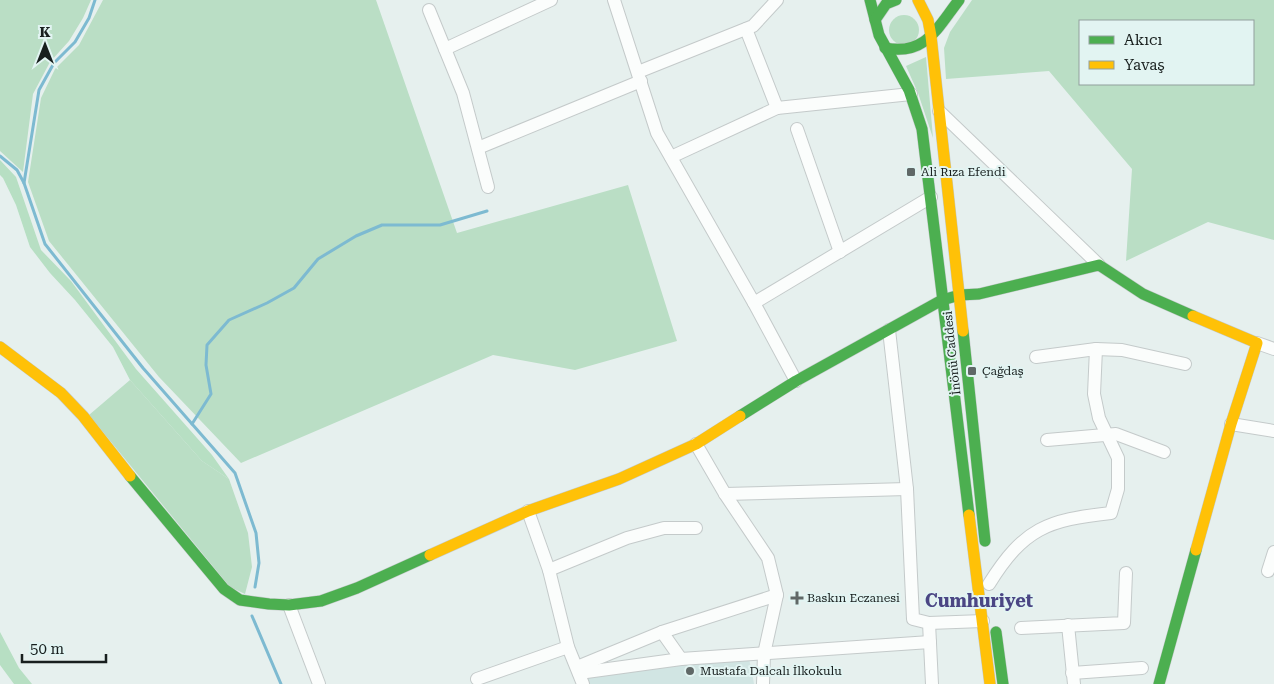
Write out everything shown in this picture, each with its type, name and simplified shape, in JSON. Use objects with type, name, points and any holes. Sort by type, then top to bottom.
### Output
[{"type":"street","points":[[445,49],[551,0]]},
{"type":"street","points":[[614,0],[657,133],[796,381]]},
{"type":"street","points":[[478,148],[753,26],[777,0]]},
{"type":"street","name":"İnönü Caddesi","points":[[870,0],[879,35],[911,94],[922,129],[942,300],[988,621],[1003,684]]},
{"type":"street","points":[[875,20],[886,4],[896,0]]},
{"type":"street","name":"İnönü Caddesi","points":[[918,0],[928,20],[931,36],[990,589]]},
{"type":"street","points":[[885,48],[898,52],[917,46],[931,36],[959,0]]},
{"type":"street","points":[[429,10],[463,93],[488,187]]},
{"type":"street","points":[[746,29],[777,108]]},
{"type":"street","points":[[671,157],[777,108],[911,94]]},
{"type":"street","points":[[939,111],[1099,265],[1143,294],[1274,349]]},
{"type":"street","points":[[797,129],[840,252]]},
{"type":"street","points":[[754,303],[931,197]]},
{"type":"street","points":[[0,347],[48,383],[83,416],[144,494],[224,589],[240,600],[289,605],[321,601],[357,588],[528,511],[619,479],[696,444],[796,381],[942,300],[960,295],[979,294],[1099,265]]},
{"type":"street","points":[[889,330],[907,489],[913,619],[929,624],[988,621]]},
{"type":"street","points":[[1159,684],[1231,424],[1257,343]]},
{"type":"street","points":[[1036,357],[1096,349],[1122,350],[1185,364]]},
{"type":"street","points":[[990,589],[1004,560],[1015,548],[1037,531],[1060,521],[1111,513],[1118,489],[1118,458],[1099,418],[1094,394],[1096,349]]},
{"type":"street","points":[[1231,424],[1274,432]]},
{"type":"street","points":[[1047,440],[1116,434],[1164,452]]},
{"type":"street","points":[[696,444],[768,558],[777,595],[764,654],[764,684]]},
{"type":"street","points":[[726,494],[907,489]]},
{"type":"street","points":[[528,511],[549,570],[568,648],[580,675]]},
{"type":"street","points":[[549,570],[627,538],[664,528],[696,528]]},
{"type":"street","points":[[1268,571],[1274,552]]},
{"type":"street","points":[[1021,628],[1124,623],[1126,572]]},
{"type":"street","points":[[580,675],[662,632],[777,595]]},
{"type":"street","points":[[289,605],[319,684]]},
{"type":"street","name":"İnönü Caddesi","points":[[988,621],[990,684]]},
{"type":"street","points":[[929,624],[932,684]]},
{"type":"street","points":[[1068,625],[1073,678],[1142,668]]},
{"type":"street","points":[[662,632],[681,659]]},
{"type":"street","points":[[580,675],[681,659],[930,642]]},
{"type":"street","points":[[477,679],[568,648]]},
{"type":"shaded area","name":"Mustafa Dalcalı İlkokulu","points":[[749,658],[754,684],[588,684],[586,674]]},
{"type":"green space","points":[[0,0],[91,0],[69,41],[50,62],[33,94],[23,172],[0,151]]},
{"type":"green space","points":[[103,0],[376,0],[457,233],[628,185],[677,341],[575,370],[493,355],[241,463],[159,377],[49,241],[28,182],[41,98],[55,69],[79,45]]},
{"type":"green space","points":[[972,0],[1274,0],[1274,240],[1208,222],[1126,261],[1132,169],[1049,71],[946,79],[944,48],[950,32]]},
{"type":"green space","points":[[904,15],[915,19],[919,30],[915,41],[904,45],[893,41],[889,30],[893,19]]},
{"type":"green space","points":[[926,57],[933,138],[918,93],[906,66]]},
{"type":"green space","points":[[0,160],[16,177],[41,250],[71,281],[136,369],[212,455],[229,479],[202,461],[130,380],[113,347],[30,247],[16,205],[0,175]]},
{"type":"green space","points":[[130,380],[202,461],[229,479],[248,533],[252,567],[245,594],[230,587],[89,415]]},
{"type":"green space","points":[[0,632],[19,668],[32,684],[14,684],[0,665]]},
{"type":"waterway","points":[[24,183],[39,90],[54,63],[75,42],[89,18],[95,0]]},
{"type":"waterway","points":[[0,156],[17,170],[24,183],[45,244],[143,368],[235,473],[256,533],[259,563],[255,587]]},
{"type":"waterway","points":[[192,424],[211,394],[206,365],[207,345],[229,320],[267,303],[294,288],[318,259],[356,236],[382,225],[440,225],[487,211]]},
{"type":"waterway","points":[[252,616],[281,684]]},
{"type":"traffic: fast","points":[[870,0],[879,35],[909,90],[922,129],[969,515]]},
{"type":"traffic: fast","points":[[875,20],[886,4],[896,0]]},
{"type":"traffic: fast","points":[[885,48],[911,48],[921,44],[937,30],[959,0]]},
{"type":"traffic: fast","points":[[740,416],[796,381],[942,300],[960,295],[979,294],[1099,265],[1143,294],[1193,316]]},
{"type":"traffic: fast","points":[[963,331],[985,541]]},
{"type":"traffic: fast","points":[[130,476],[224,589],[240,600],[289,605],[321,601],[357,588],[430,555]]},
{"type":"traffic: fast","points":[[1159,684],[1196,550]]},
{"type":"traffic: fast","points":[[996,632],[1003,684]]},
{"type":"traffic: slow","points":[[918,0],[928,20],[931,36],[963,331]]},
{"type":"traffic: slow","points":[[1193,316],[1257,343],[1231,424],[1196,550]]},
{"type":"traffic: slow","points":[[0,347],[61,393],[83,416],[130,476]]},
{"type":"traffic: slow","points":[[430,555],[528,511],[619,479],[696,444],[740,416]]},
{"type":"traffic: slow","points":[[969,515],[990,684]]},
{"type":"place","name":"Ali Rıza Efendi","points":[[911,172]]},
{"type":"place","name":"Çağdaş","points":[[972,371]]},
{"type":"place","name":"Baskın Eczanesi","points":[[797,598]]},
{"type":"place","name":"Mustafa Dalcalı İlkokulu","points":[[690,671]]},
{"type":"district","name":"Cumhuriyet","points":[[979,601]]}]
